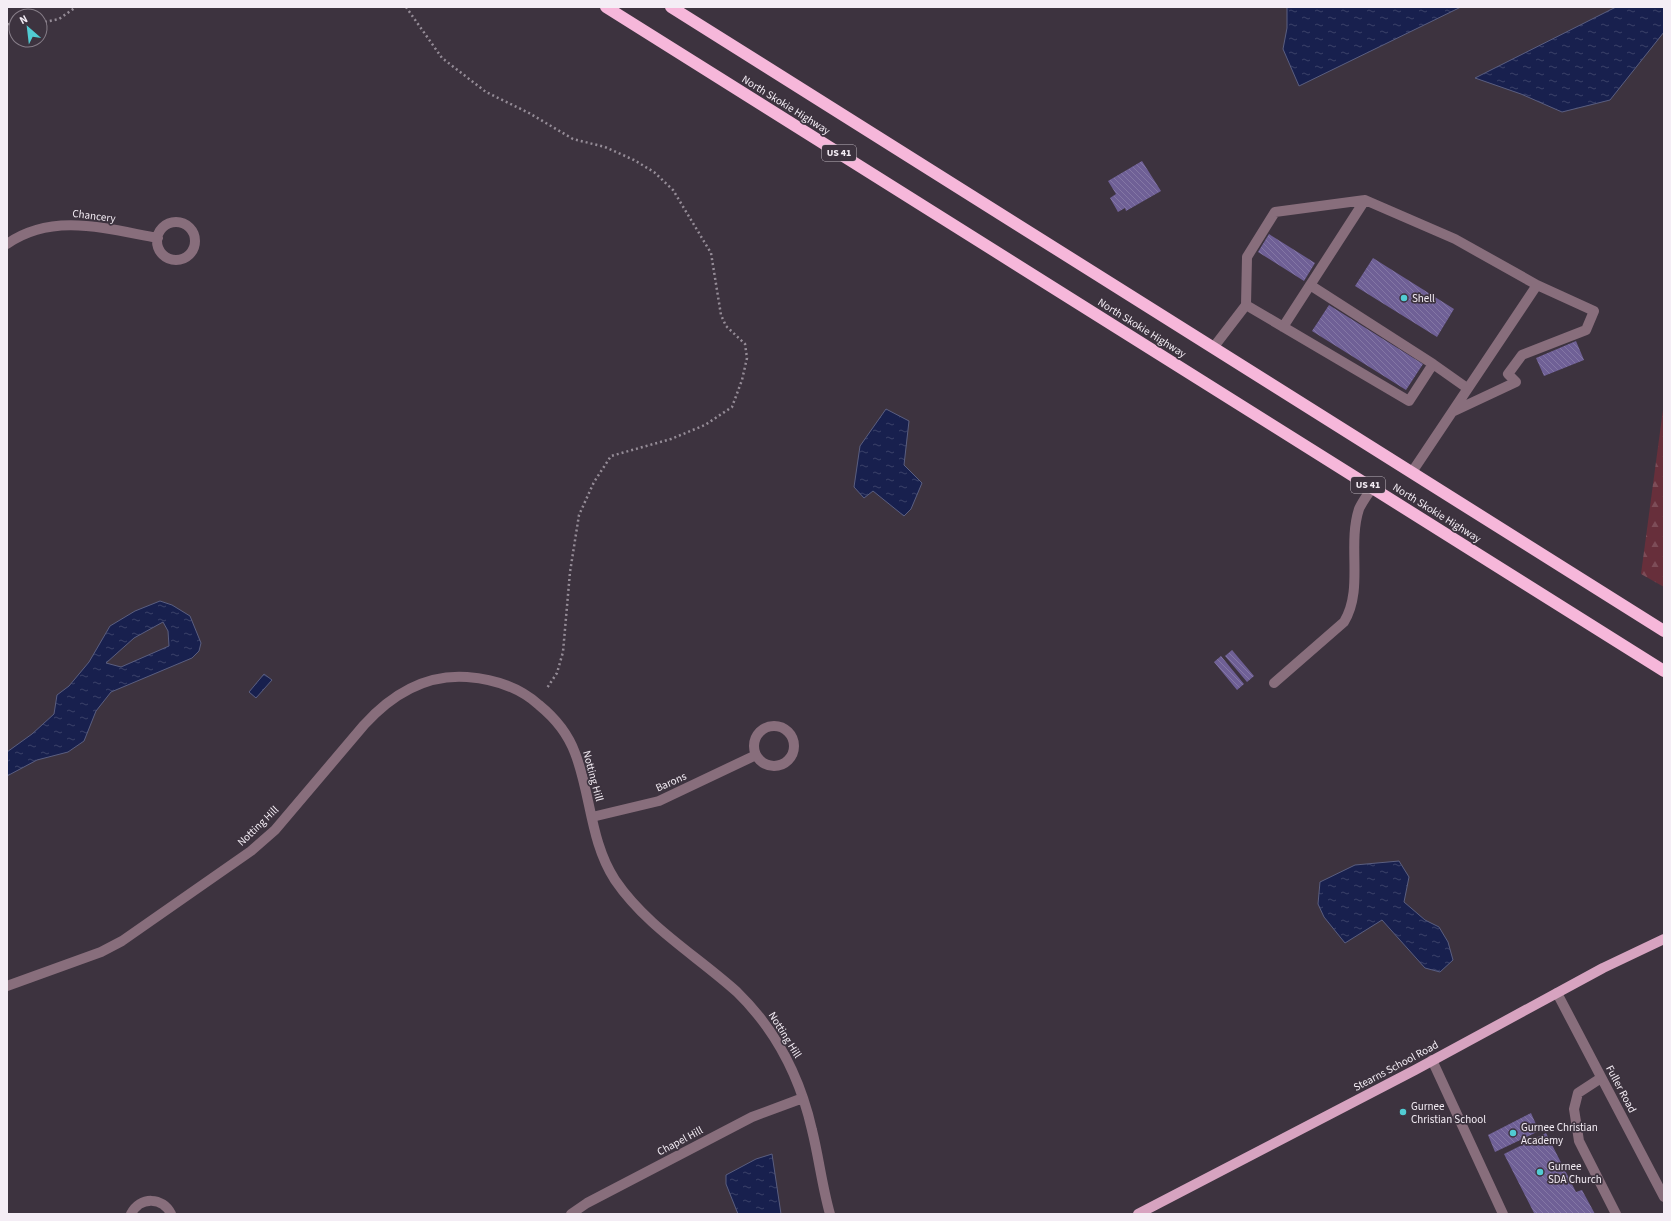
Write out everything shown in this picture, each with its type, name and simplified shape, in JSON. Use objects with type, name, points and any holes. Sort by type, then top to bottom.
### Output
[{"type":"highway","name":"North Skokie Highway","points":[[606,7],[1664,671]]},
{"type":"highway","name":"North Skokie Highway","points":[[671,7],[1664,631]]},
{"type":"main road","name":"Stearns School Road","points":[[1138,1214],[1432,1060],[1603,968],[1664,939]]},
{"type":"street","points":[[1213,348],[1246,305],[1247,257],[1275,212],[1366,200],[1455,239],[1537,285],[1594,311],[1586,330],[1522,355],[1508,374],[1516,382],[1452,412]]},
{"type":"street","points":[[1282,327],[1366,200]]},
{"type":"street","name":"Chancery","points":[[7,244],[29,232],[63,224],[80,224],[102,227],[158,238]]},
{"type":"street","points":[[1310,285],[1468,388]]},
{"type":"street","points":[[1412,472],[1537,285]]},
{"type":"street","points":[[1246,305],[1409,401],[1433,364]]},
{"type":"street","points":[[1274,684],[1344,622],[1350,612],[1354,594],[1353,560],[1359,509],[1372,488]]},
{"type":"street","name":"Notting Hill","points":[[7,986],[101,952],[125,939],[231,866],[275,830],[378,709],[405,690],[421,683],[459,676],[483,679],[504,684],[534,700],[560,725],[573,748],[605,860],[614,878],[626,895],[645,917],[720,977],[751,1006],[781,1047],[791,1066],[803,1098],[812,1130],[825,1198],[830,1214]]},
{"type":"street","points":[[771,725],[782,727],[790,733],[793,738],[794,744],[792,755],[785,763],[774,766],[769,765],[759,760],[756,755],[754,745],[755,739],[761,730],[766,727],[771,725]]},
{"type":"street","name":"Barons","points":[[592,817],[659,801],[756,755]]},
{"type":"street","name":"Fuller Road","points":[[1557,993],[1664,1197]]},
{"type":"street","points":[[1432,1060],[1503,1214]]},
{"type":"street","points":[[1602,1078],[1578,1092],[1574,1109],[1579,1141],[1616,1214]]},
{"type":"street","name":"Chapel Hill","points":[[571,1214],[587,1203],[752,1117],[803,1098]]},
{"type":"street","points":[[131,1214],[140,1203],[151,1200],[161,1202],[166,1206],[171,1214]]},
{"type":"path","points":[[48,22],[59,19],[76,7]]},
{"type":"path","points":[[406,7],[442,58],[486,92],[529,113],[573,139],[605,147],[634,160],[654,172],[673,190],[711,253],[721,315],[726,326],[745,344],[746,358],[742,380],[732,407],[706,425],[671,439],[611,456],[594,482],[579,515],[570,572],[563,652],[557,673],[547,688]]},
{"type":"green space","points":[[1664,402],[1664,587],[1641,574]]},
{"type":"water","points":[[1287,7],[1461,7],[1299,86],[1283,49],[1287,28]]},
{"type":"water","points":[[1616,7],[1664,7],[1664,32],[1610,100],[1562,112],[1521,94],[1475,78]]},
{"type":"water","points":[[886,409],[909,421],[904,465],[922,483],[911,509],[904,516],[873,491],[864,498],[854,487],[860,446]]},
{"type":"water","points":[[160,601],[172,605],[190,616],[201,643],[199,651],[192,658],[111,692],[96,711],[84,741],[68,752],[37,760],[7,776],[7,752],[32,734],[54,714],[57,695],[69,686],[89,662],[110,626],[135,611]],"holes":[[[163,622],[168,631],[169,646],[121,667],[106,663],[134,638]]]},
{"type":"water","points":[[264,674],[272,680],[256,698],[249,692]]},
{"type":"water","points":[[1399,861],[1409,877],[1404,902],[1425,920],[1439,927],[1448,942],[1453,960],[1440,972],[1425,968],[1382,920],[1345,943],[1324,917],[1318,904],[1320,882],[1355,865]]},
{"type":"water","points":[[772,1154],[781,1214],[738,1214],[726,1184],[726,1175],[756,1159]]},
{"type":"building","points":[[1142,161],[1161,191],[1126,211],[1125,208],[1118,212],[1110,198],[1116,194],[1108,181]]},
{"type":"building","points":[[1269,234],[1315,263],[1304,281],[1258,252]]},
{"type":"building","name":"Shell","points":[[1373,258],[1454,309],[1437,337],[1355,286]]},
{"type":"building","points":[[1329,305],[1423,364],[1406,390],[1312,331]]},
{"type":"building","points":[[1576,341],[1584,360],[1544,376],[1536,358]]},
{"type":"building","points":[[1232,650],[1254,676],[1247,682],[1225,656]]},
{"type":"building","points":[[1221,656],[1244,684],[1237,690],[1214,662]]},
{"type":"building","name":"Gurnee Christian Academy","points":[[1531,1113],[1539,1131],[1495,1152],[1488,1135]]},
{"type":"building","name":"Gurnee SDA Church","points":[[1546,1133],[1576,1192],[1582,1190],[1595,1214],[1532,1214],[1534,1213],[1504,1154]]},
{"type":"place","name":"Shell","points":[[1404,298]]},
{"type":"place","name":"Gurnee Christian School","points":[[1403,1112]]},
{"type":"place","name":"Gurnee Christian Academy","points":[[1513,1133]]},
{"type":"place","name":"Gurnee SDA Church","points":[[1540,1172]]}]
